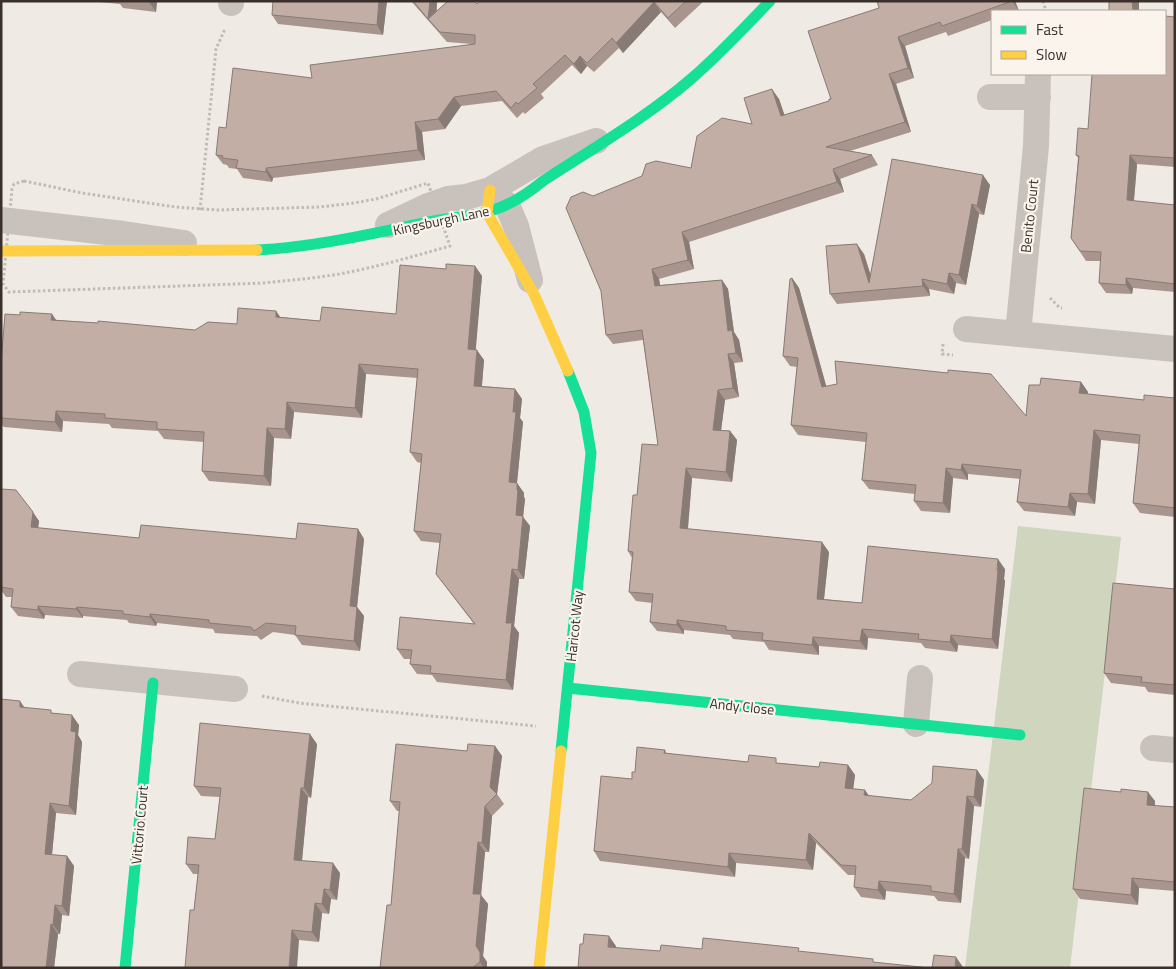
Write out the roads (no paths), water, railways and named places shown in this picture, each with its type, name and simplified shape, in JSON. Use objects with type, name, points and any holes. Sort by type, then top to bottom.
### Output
[{"type":"street","name":"Kingsburgh Lane","points":[[1,251],[236,251],[274,249],[323,244],[367,236],[428,206],[448,199],[466,197],[495,202],[543,158],[613,135],[654,108],[690,80],[727,46],[770,1]]},
{"type":"street","name":"Benito Court","points":[[990,97],[1038,86],[1036,146],[1018,334]]},
{"type":"street","name":"Haricot Way","points":[[495,202],[516,226],[534,294],[584,412],[591,453],[539,968]]},
{"type":"street","name":"Kingsburgh Lane","points":[[1,220],[124,234],[236,251]]},
{"type":"street","points":[[966,329],[1175,349]]},
{"type":"street","points":[[80,674],[235,689]]},
{"type":"street","points":[[916,724],[920,678]]},
{"type":"street","name":"Vittorio Court","points":[[125,968],[153,682]]},
{"type":"street","name":"Andy Close","points":[[568,688],[1020,735]]}]
